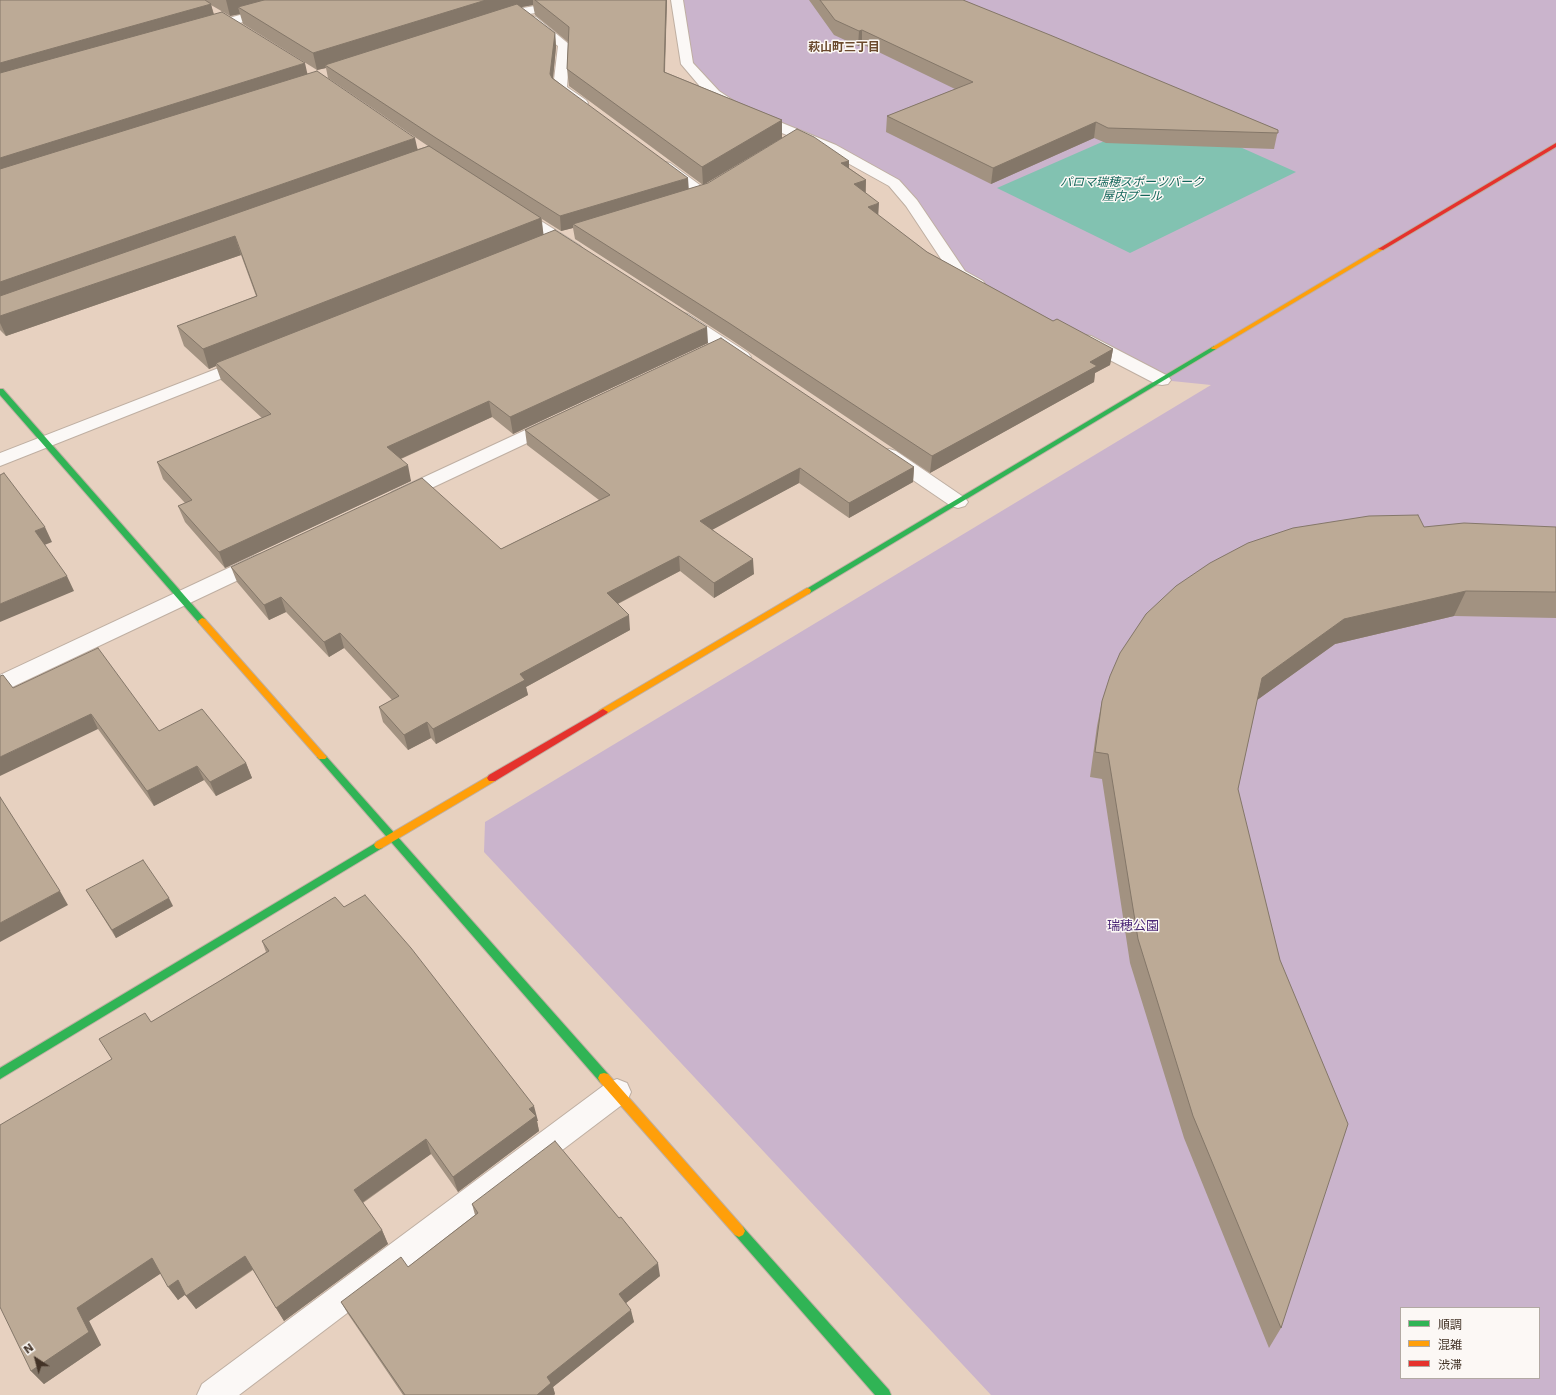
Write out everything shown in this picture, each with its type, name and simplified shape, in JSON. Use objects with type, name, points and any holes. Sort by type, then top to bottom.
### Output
[{"type":"street","points":[[198,31],[308,0]]},
{"type":"street","points":[[484,24],[521,12],[591,0]]},
{"type":"street","points":[[676,0],[687,64],[714,94],[738,110],[793,139],[831,148],[894,183],[912,202],[959,274],[987,289]]},
{"type":"street","points":[[521,12],[564,45],[560,88],[592,111]]},
{"type":"street","points":[[216,15],[242,31]]},
{"type":"street","points":[[0,1074],[393,837],[1556,145]]},
{"type":"street","points":[[654,157],[702,193]]},
{"type":"street","points":[[506,204],[551,241],[585,255]]},
{"type":"street","points":[[551,241],[582,231]]},
{"type":"street","points":[[671,310],[756,366]]},
{"type":"street","points":[[1071,333],[1162,380]]},
{"type":"street","points":[[702,354],[723,344]]},
{"type":"street","points":[[0,460],[258,358]]},
{"type":"street","points":[[0,391],[884,1395]]},
{"type":"street","points":[[384,503],[572,415]]},
{"type":"street","points":[[873,445],[958,502]]},
{"type":"street","points":[[0,684],[276,554]]},
{"type":"street","points":[[213,1395],[617,1092]]},
{"type":"green space","name":"瑞穂公園","points":[[677,0],[1556,0],[1556,1395],[991,1395],[484,852],[485,822],[1211,385],[1162,380],[959,274],[894,183],[738,110],[687,64]]},
{"type":"water","name":"パロマ瑞穂スポーツパーク 屋内プール","points":[[1166,114],[1296,172],[1130,253],[997,188]]},
{"type":"building","points":[[0,0],[205,0],[211,4],[0,63]]},
{"type":"building","points":[[264,0],[486,0],[313,53],[238,7]]},
{"type":"building","points":[[535,0],[666,0],[664,72],[782,120],[702,167],[567,69],[569,27]]},
{"type":"building","points":[[820,0],[963,0],[1278,130],[1278,133],[1108,128],[1096,122],[993,168],[887,116],[973,82],[862,30],[859,31],[835,20]]},
{"type":"building","points":[[517,4],[555,33],[550,74],[552,78],[688,178],[560,216],[436,138],[325,65]]},
{"type":"building","points":[[222,12],[305,63],[0,158],[0,73]]},
{"type":"building","points":[[317,71],[415,138],[0,282],[0,169]]},
{"type":"building","points":[[797,129],[814,137],[849,161],[841,163],[866,180],[854,184],[879,203],[868,207],[927,252],[1053,321],[1057,319],[1113,349],[1090,362],[1097,366],[932,456],[729,323],[573,224],[708,183]]},
{"type":"building","points":[[429,146],[541,218],[203,349],[177,326],[257,296],[235,236],[0,316],[0,296]]},
{"type":"building","points":[[555,230],[707,327],[510,417],[489,401],[387,447],[408,465],[219,552],[178,506],[192,500],[157,462],[271,414],[216,363]]},
{"type":"building","points":[[721,338],[914,467],[849,503],[800,468],[700,521],[753,559],[714,583],[679,556],[607,593],[629,615],[520,674],[525,680],[433,729],[427,722],[404,735],[379,707],[399,696],[340,633],[324,642],[281,597],[264,605],[231,567],[422,478],[501,549],[610,495],[525,430]]},
{"type":"building","points":[[4,473],[45,527],[35,531],[67,576],[0,604],[0,475]]},
{"type":"building","points":[[1418,515],[1424,527],[1464,523],[1556,527],[1556,592],[1466,591],[1344,619],[1262,678],[1238,789],[1280,960],[1348,1124],[1281,1328],[1193,1116],[1138,939],[1108,754],[1095,752],[1102,701],[1110,676],[1120,653],[1146,614],[1176,586],[1210,563],[1248,543],[1293,528],[1369,516]]},
{"type":"building","points":[[98,648],[159,731],[202,709],[246,763],[210,782],[197,766],[147,791],[91,714],[0,757],[0,676],[3,675],[13,688]]},
{"type":"building","points":[[0,797],[60,891],[0,923]]},
{"type":"building","points":[[143,860],[169,898],[112,930],[86,890]]},
{"type":"building","points":[[365,895],[411,948],[534,1106],[529,1109],[536,1116],[453,1177],[426,1139],[354,1190],[382,1230],[276,1308],[245,1256],[186,1296],[178,1280],[168,1287],[152,1258],[77,1308],[89,1332],[31,1371],[0,1307],[0,1125],[112,1059],[99,1039],[145,1013],[151,1022],[218,982],[269,951],[262,941],[335,897],[344,907]]},
{"type":"building","points":[[555,1141],[619,1218],[621,1217],[658,1263],[619,1294],[631,1310],[547,1377],[551,1383],[537,1395],[405,1395],[341,1302],[401,1257],[408,1267],[478,1213],[472,1204]]},
{"type":"traffic: fast","points":[[807,591],[1214,348]]},
{"type":"traffic: fast","points":[[0,391],[202,621]]},
{"type":"traffic: fast","points":[[322,757],[604,1078]]},
{"type":"traffic: fast","points":[[0,1074],[379,845]]},
{"type":"traffic: fast","points":[[739,1231],[884,1395]]},
{"type":"traffic: slow","points":[[1214,348],[1381,249]]},
{"type":"traffic: slow","points":[[603,712],[807,591]]},
{"type":"traffic: slow","points":[[202,621],[322,757]]},
{"type":"traffic: slow","points":[[379,845],[492,778]]},
{"type":"traffic: slow","points":[[604,1078],[739,1231]]},
{"type":"traffic: jam","points":[[1381,249],[1556,145]]},
{"type":"traffic: jam","points":[[492,778],[603,712]]},
{"type":"district","name":"萩山町三丁目","points":[[844,48]]}]
